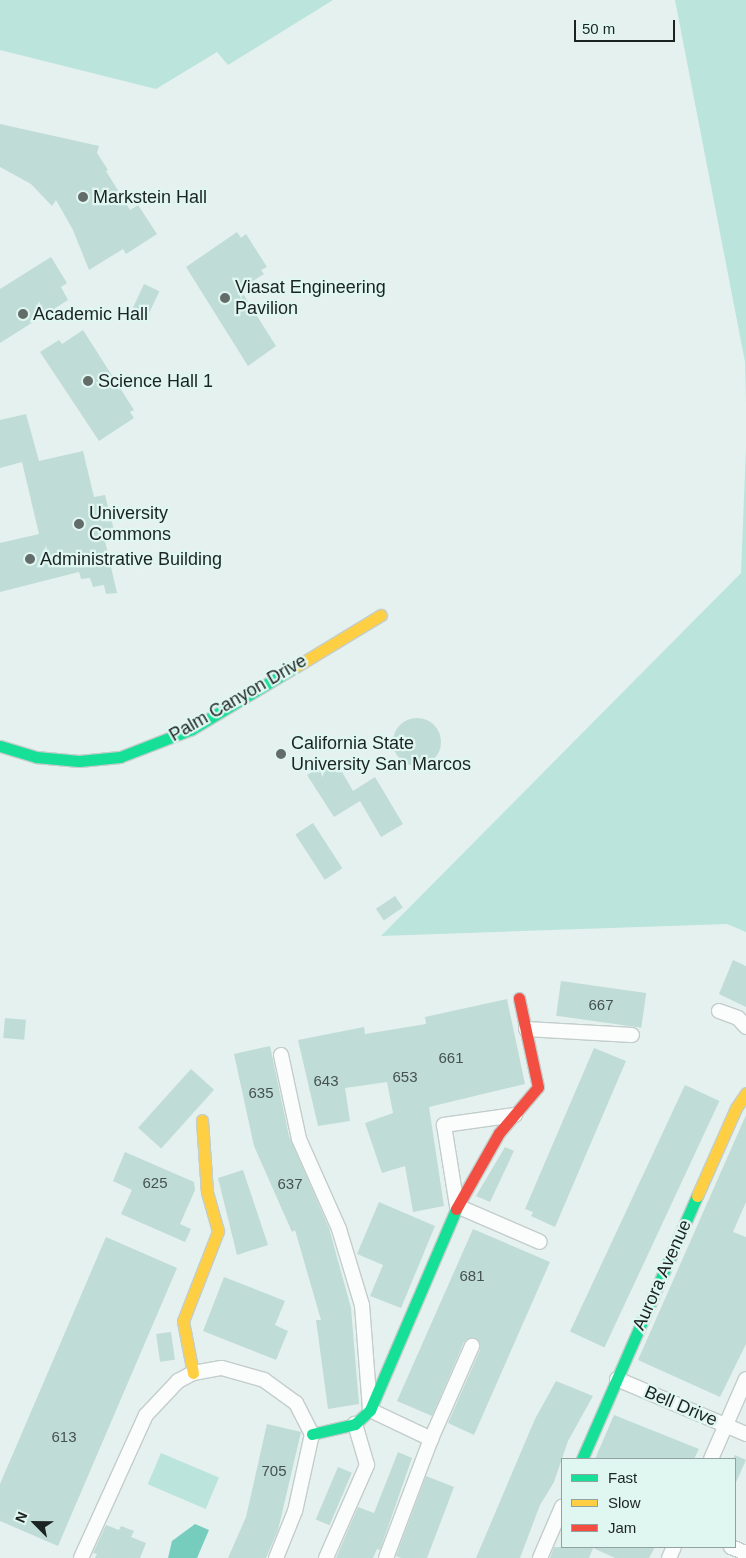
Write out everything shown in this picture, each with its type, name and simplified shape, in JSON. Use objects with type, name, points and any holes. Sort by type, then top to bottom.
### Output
[{"type":"street","name":"Palm Canyon Drive","points":[[0,746],[36,756],[80,761],[120,757],[152,747],[192,729],[381,615]]},
{"type":"street","points":[[312,1434],[355,1424],[370,1410],[457,1206],[499,1133],[538,1087],[519,998]]},
{"type":"street","points":[[719,1011],[738,1018],[746,1027]]},
{"type":"street","points":[[526,1030],[632,1035]]},
{"type":"street","points":[[281,1055],[299,1139],[339,1229],[362,1306],[370,1410]]},
{"type":"street","name":"Aurora Avenue","points":[[582,1458],[736,1108],[746,1093]]},
{"type":"street","points":[[457,1206],[444,1125],[515,1115]]},
{"type":"street","points":[[193,1373],[183,1321],[218,1230],[207,1192],[202,1120]]},
{"type":"street","points":[[457,1206],[540,1242]]},
{"type":"street","points":[[386,1558],[431,1438],[472,1346]]},
{"type":"street","points":[[81,1558],[146,1415],[178,1381],[193,1373],[222,1368],[264,1380],[296,1403],[312,1434],[295,1511],[276,1558]]},
{"type":"street","name":"Bell Drive","points":[[617,1379],[746,1434]]},
{"type":"street","points":[[711,1458],[746,1379]]},
{"type":"street","points":[[370,1410],[431,1438]]},
{"type":"street","points":[[326,1558],[367,1464],[355,1424]]},
{"type":"street","points":[[540,1558],[561,1509]]},
{"type":"street","points":[[734,1548],[746,1553]]},
{"type":"shaded area","points":[[0,0],[333,0],[228,65],[217,52],[156,89],[0,50]]},
{"type":"shaded area","points":[[675,0],[746,0],[746,404],[745,362]]},
{"type":"shaded area","points":[[746,447],[746,932],[727,924],[381,936],[741,573]]},
{"type":"shaded area","points":[[161,1453],[219,1478],[206,1509],[148,1484]]},
{"type":"shaded area","points":[[195,1524],[209,1530],[197,1558],[168,1558],[172,1541]]},
{"type":"building","name":"Markstein Hall","points":[[0,124],[99,146],[97,153],[130,210],[138,205],[157,234],[126,254],[123,249],[89,270],[73,230],[56,200],[52,206],[31,184],[0,167]]},
{"type":"building","name":"Viasat Engineering Pavilion","points":[[237,232],[241,238],[246,234],[267,267],[261,270],[264,274],[240,289],[276,346],[248,366],[186,267]]},
{"type":"building","name":"Academic Hall","points":[[51,257],[67,283],[61,287],[68,300],[0,343],[0,289]]},
{"type":"building","points":[[144,284],[159,291],[148,317],[132,309]]},
{"type":"building","name":"Science Hall 1","points":[[83,330],[134,410],[130,412],[134,418],[99,441],[40,352],[59,340],[62,344]]},
{"type":"building","name":"University Commons","points":[[26,414],[39,461],[83,451],[94,497],[105,495],[114,530],[103,532],[117,593],[106,594],[104,585],[93,587],[90,578],[81,579],[79,572],[0,592],[0,543],[39,534],[22,462],[0,468],[0,420]]},
{"type":"building","points":[[412,718],[422,718],[431,722],[437,728],[441,742],[437,756],[431,762],[422,766],[412,766],[403,762],[397,756],[393,747],[393,737],[397,728],[403,722]]},
{"type":"building","points":[[334,758],[353,791],[375,777],[403,824],[381,837],[360,801],[334,817],[307,775]]},
{"type":"building","points":[[313,823],[342,868],[325,880],[295,834]]},
{"type":"building","points":[[395,896],[403,908],[384,920],[376,909]]},
{"type":"building","points":[[733,960],[746,966],[746,1007],[719,994]]},
{"type":"building","points":[[561,981],[646,993],[641,1028],[556,1016]]},
{"type":"building","points":[[507,999],[525,1084],[429,1107],[444,1206],[413,1212],[405,1166],[382,1173],[365,1123],[393,1113],[387,1082],[345,1088],[350,1121],[318,1126],[298,1040],[364,1027],[365,1034],[426,1024],[425,1017]]},
{"type":"building","points":[[5,1018],[26,1020],[24,1040],[3,1038]]},
{"type":"building","points":[[270,1046],[289,1136],[329,1228],[351,1308],[359,1404],[328,1409],[316,1320],[321,1320],[295,1230],[292,1232],[254,1146],[234,1054]]},
{"type":"building","points":[[594,1048],[626,1061],[555,1227],[531,1216],[533,1212],[525,1209]]},
{"type":"building","points":[[191,1069],[214,1090],[161,1148],[138,1128]]},
{"type":"building","points":[[685,1085],[719,1101],[604,1348],[570,1332]]},
{"type":"building","points":[[746,1115],[746,1202],[733,1232],[746,1237],[746,1344],[720,1397],[638,1360]]},
{"type":"building","points":[[505,1147],[514,1151],[490,1202],[476,1196]]},
{"type":"building","points":[[125,1152],[194,1182],[195,1190],[180,1224],[191,1229],[185,1242],[121,1214],[132,1190],[113,1181]]},
{"type":"building","points":[[243,1170],[268,1245],[237,1255],[218,1178]]},
{"type":"building","points":[[379,1202],[435,1226],[401,1308],[370,1296],[383,1265],[357,1254]]},
{"type":"building","points":[[473,1229],[550,1262],[474,1435],[448,1423],[480,1350],[479,1341],[475,1338],[464,1342],[432,1416],[397,1401]]},
{"type":"building","points":[[106,1237],[177,1268],[58,1546],[0,1521],[0,1484]]},
{"type":"building","points":[[224,1277],[285,1301],[275,1325],[288,1331],[276,1360],[203,1331]]},
{"type":"building","points":[[171,1332],[175,1360],[160,1362],[156,1334]]},
{"type":"building","points":[[556,1381],[593,1396],[568,1441],[554,1482],[540,1505],[520,1558],[476,1558],[535,1419]]},
{"type":"building","points":[[614,1415],[699,1449],[694,1458],[595,1458]]},
{"type":"building","points":[[267,1424],[301,1432],[278,1530],[266,1558],[228,1558],[246,1517]]},
{"type":"building","points":[[398,1452],[412,1458],[380,1550],[377,1549],[373,1558],[336,1558],[358,1507],[374,1513]]},
{"type":"building","points":[[735,1455],[746,1460],[736,1482],[736,1458],[734,1458]]},
{"type":"building","points":[[338,1467],[352,1473],[330,1525],[316,1519]]},
{"type":"building","points":[[426,1476],[454,1487],[427,1558],[401,1558],[396,1556]]},
{"type":"building","points":[[106,1525],[119,1530],[121,1526],[134,1531],[131,1537],[146,1543],[140,1558],[95,1558],[97,1554],[93,1553]]},
{"type":"building","points":[[554,1547],[593,1548],[589,1558],[550,1558]]},
{"type":"building","points":[[593,1548],[654,1548],[649,1558],[615,1558]]},
{"type":"traffic: fast","points":[[0,746],[36,757],[79,761],[120,757],[192,729],[297,666]]},
{"type":"traffic: fast","points":[[582,1458],[697,1196]]},
{"type":"traffic: fast","points":[[312,1434],[355,1424],[370,1410],[456,1209]]},
{"type":"traffic: slow","points":[[297,666],[381,615]]},
{"type":"traffic: slow","points":[[697,1196],[736,1108],[746,1093]]},
{"type":"traffic: slow","points":[[193,1373],[183,1321],[218,1231],[207,1192],[202,1120]]},
{"type":"traffic: jam","points":[[456,1209],[499,1133],[538,1087],[519,998]]},
{"type":"place","name":"Markstein Hall","points":[[83,197]]},
{"type":"place","name":"Viasat Engineering Pavilion","points":[[225,298]]},
{"type":"place","name":"Academic Hall","points":[[23,314]]},
{"type":"place","name":"Science Hall 1","points":[[88,381]]},
{"type":"place","name":"University Commons","points":[[79,524]]},
{"type":"place","name":"Administrative Building","points":[[30,559]]},
{"type":"place","name":"California State University San Marcos","points":[[281,754]]}]
